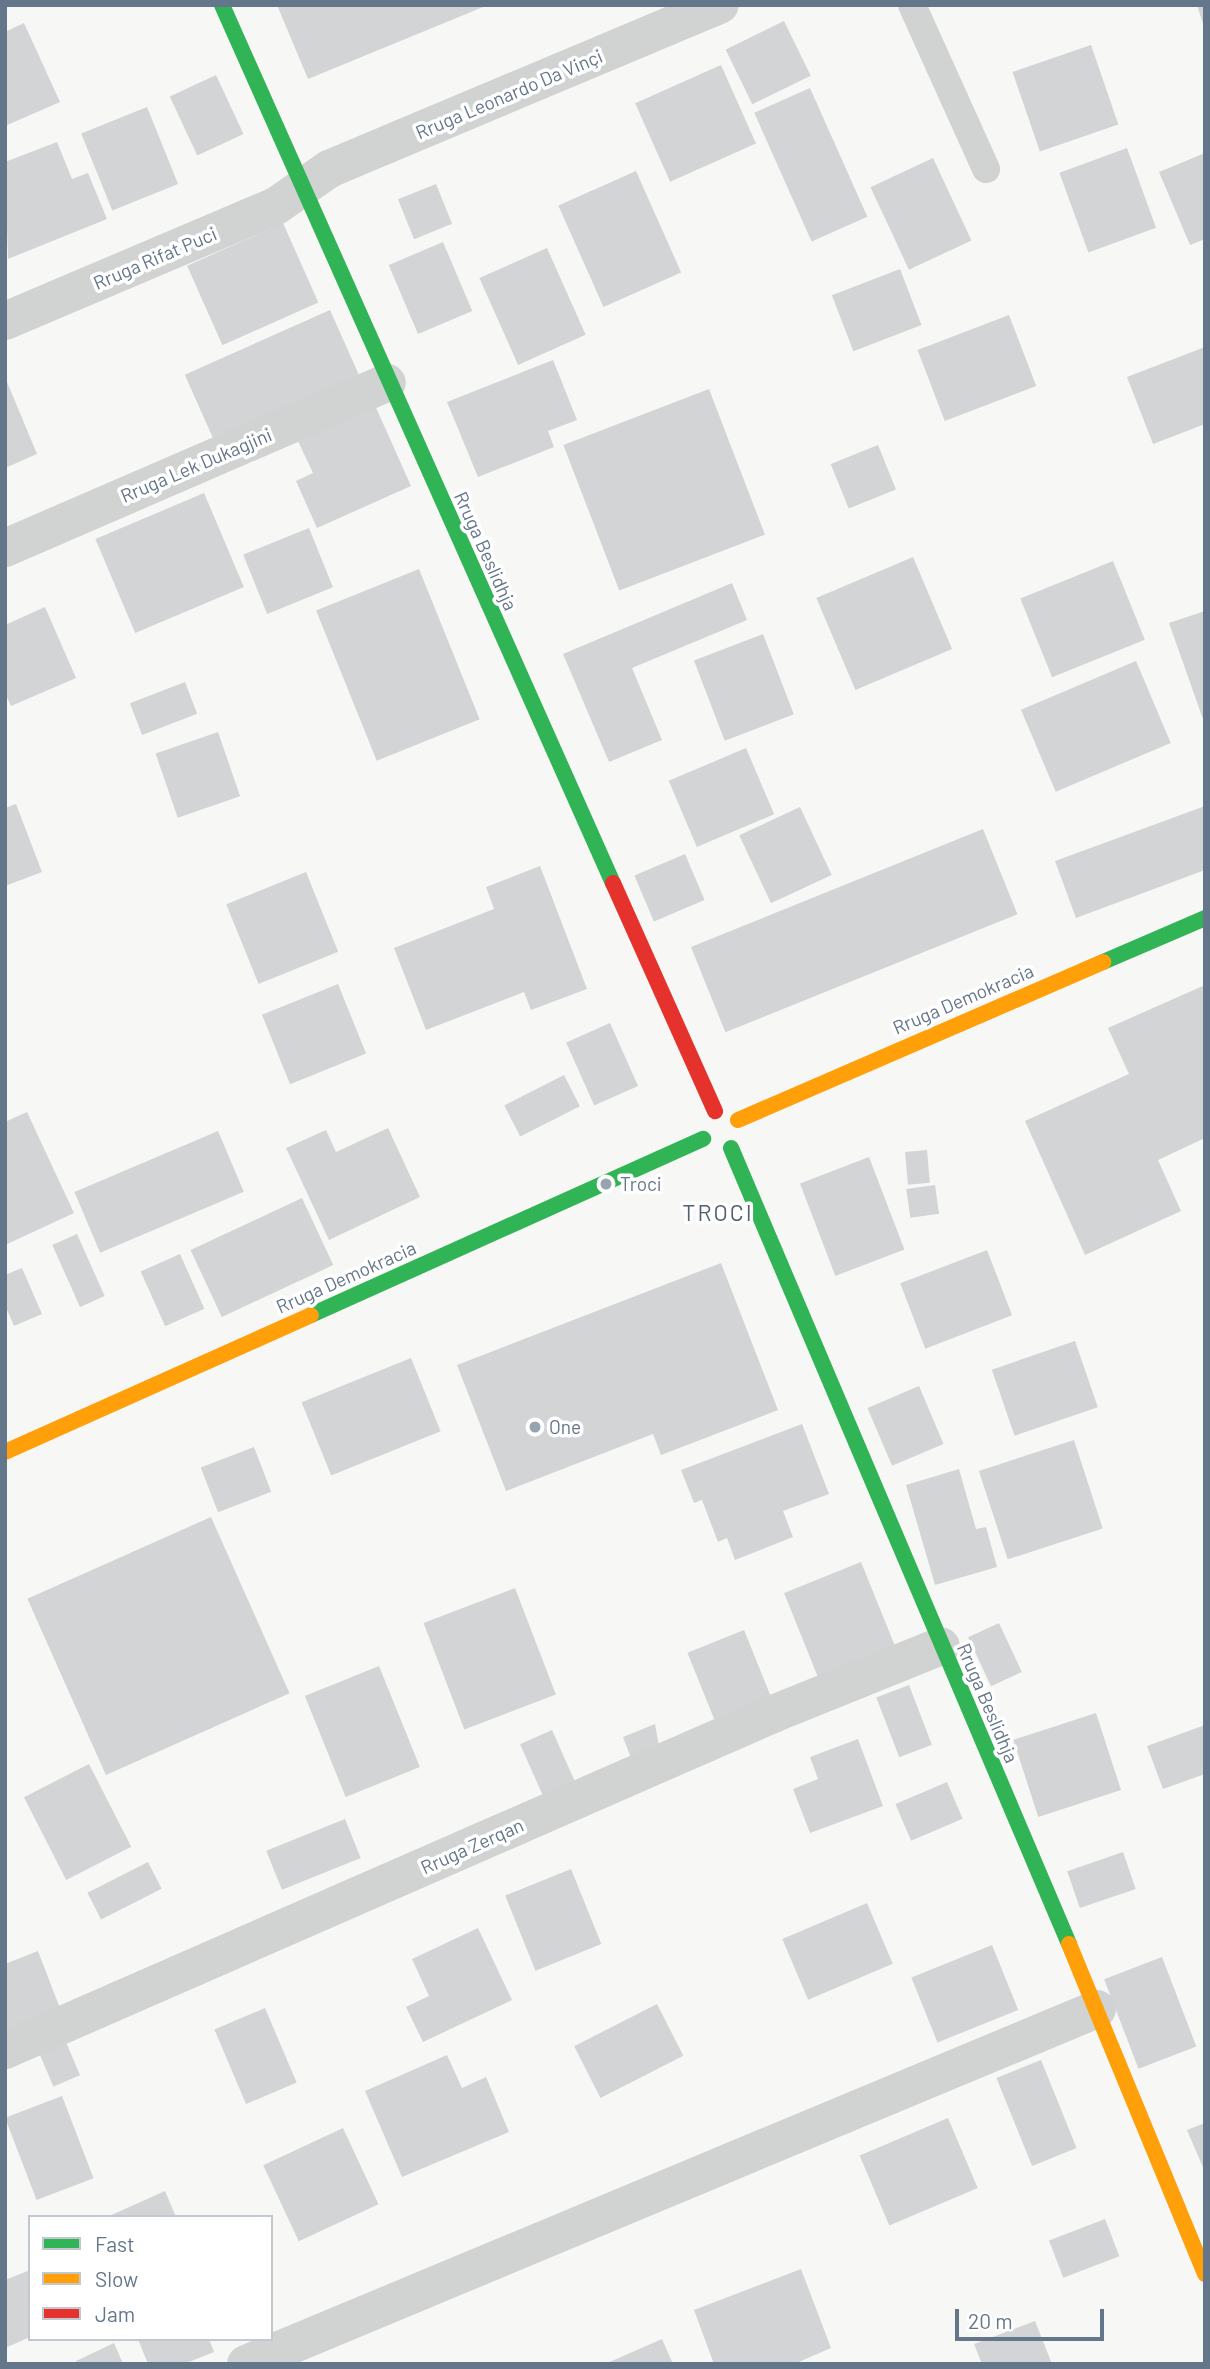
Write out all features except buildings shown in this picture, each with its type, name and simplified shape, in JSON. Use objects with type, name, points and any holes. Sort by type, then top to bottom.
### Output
[{"type":"main road","name":"Rruga Beslidhja","points":[[222,5],[387,383],[715,1111]]},
{"type":"main road","name":"Rruga Demokracia","points":[[738,1120],[1205,918]]},
{"type":"main road","points":[[715,1111],[728,1111],[738,1120],[740,1139],[731,1148],[718,1150],[703,1139],[705,1120],[715,1111]]},
{"type":"main road","name":"Rruga Demokracia","points":[[5,1452],[703,1139]]},
{"type":"main road","name":"Rruga Beslidhja","points":[[731,1148],[1097,2009],[1205,2274]]},
{"type":"street","name":"Rruga Leonardo Da Vinçi","points":[[301,188],[329,169],[720,5]]},
{"type":"street","name":"Rruga Rifat Puci","points":[[5,321],[276,206],[301,188]]},
{"type":"street","name":"Rruga Lek Dukagjini","points":[[5,548],[387,383]]},
{"type":"street","name":"Rruga Zerqan","points":[[5,2050],[773,1714],[941,1646]]},
{"type":"street","points":[[246,2364],[1097,2009]]},
{"type":"lane","points":[[912,5],[986,169]]},
{"type":"traffic: fast","points":[[222,5],[613,883]]},
{"type":"traffic: fast","points":[[1103,962],[1205,918]]},
{"type":"traffic: fast","points":[[311,1315],[703,1139]]},
{"type":"traffic: fast","points":[[731,1148],[1069,1944]]},
{"type":"traffic: slow","points":[[738,1120],[1103,962]]},
{"type":"traffic: slow","points":[[5,1452],[311,1315]]},
{"type":"traffic: slow","points":[[1069,1944],[1205,2274]]},
{"type":"traffic: jam","points":[[613,883],[715,1111]]},
{"type":"place","name":"Troci","points":[[606,1184]]},
{"type":"place","name":"One","points":[[535,1427]]},
{"type":"district","name":"TROCI","points":[[718,1212]]}]
